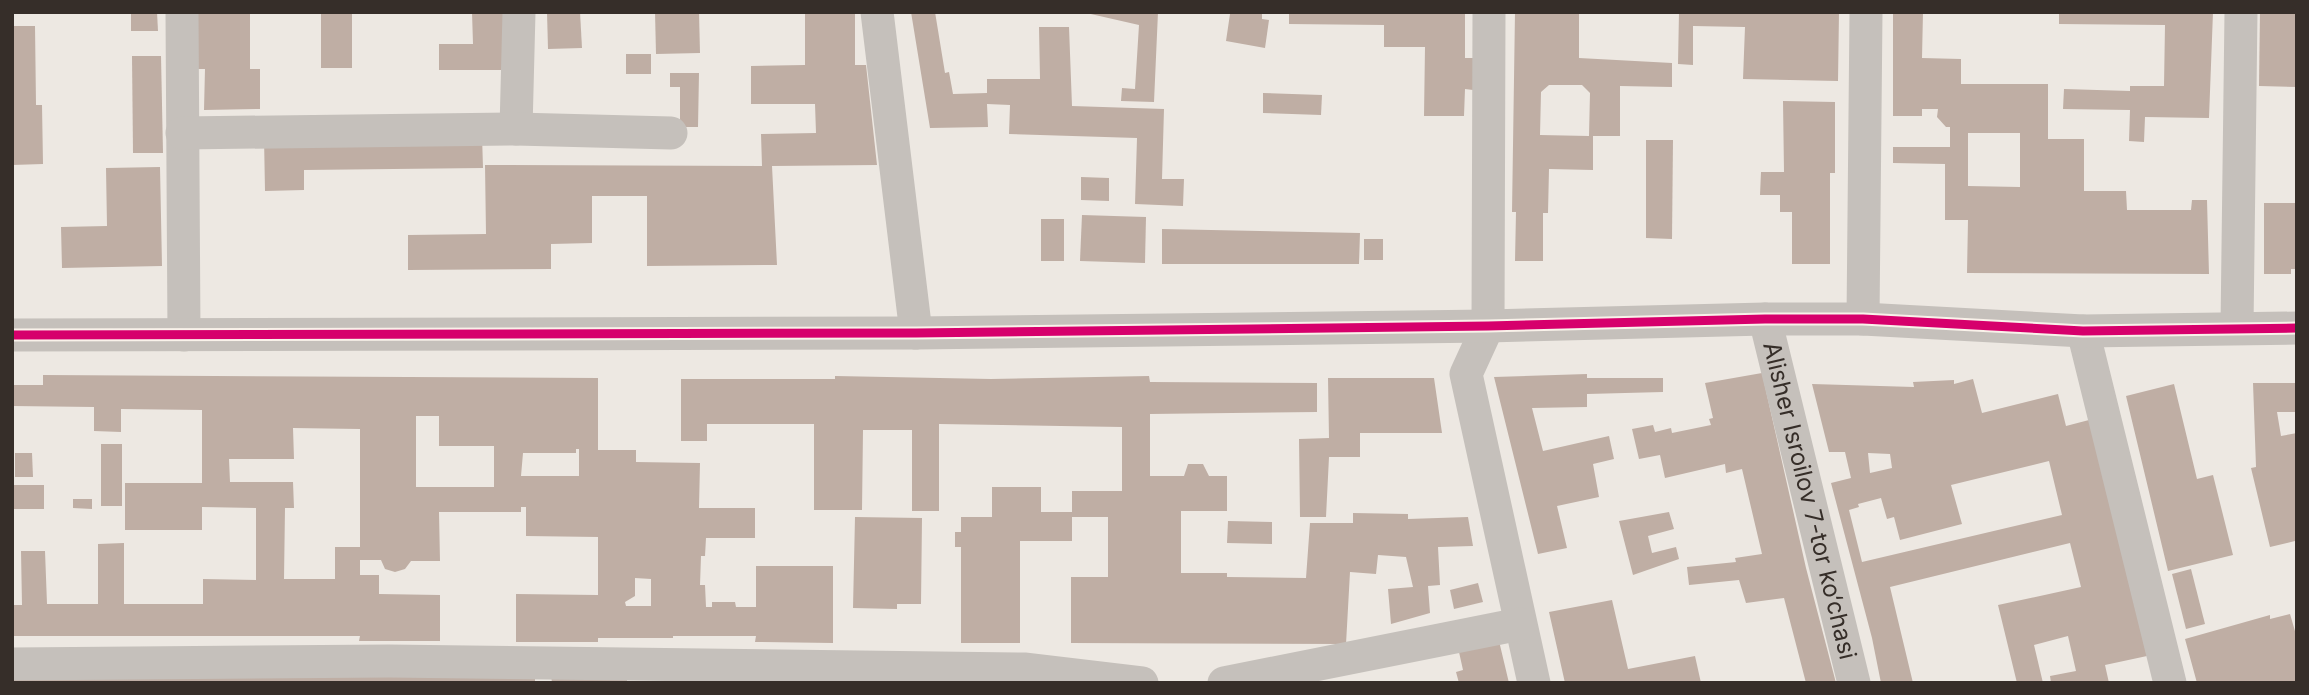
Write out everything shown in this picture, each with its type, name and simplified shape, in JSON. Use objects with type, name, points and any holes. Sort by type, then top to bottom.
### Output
[{"type":"street","points":[[182,12],[184,335]]},
{"type":"street","points":[[516,129],[519,12]]},
{"type":"street","points":[[877,12],[916,333]]},
{"type":"street","points":[[1489,12],[1488,326],[1466,374],[1534,683]]},
{"type":"street","points":[[1863,319],[1866,12]]},
{"type":"street","points":[[2237,327],[2241,12]]},
{"type":"street","points":[[182,133],[516,129],[671,133]]},
{"type":"street","points":[[12,335],[916,333],[1488,326],[1765,319],[1863,319],[2083,331],[2297,328]]},
{"type":"street","name":"Alisher Isroilov 7-tor ko‘chasi","points":[[1765,319],[1854,683]]},
{"type":"street","points":[[2083,331],[2170,683]]},
{"type":"street","points":[[1224,683],[1520,624]]},
{"type":"street","points":[[12,664],[389,661],[1024,669],[1142,683]]},
{"type":"building","points":[[131,12],[157,12],[158,31],[131,31]]},
{"type":"building","points":[[197,12],[250,12],[250,69],[260,69],[260,109],[204,110],[205,69],[197,69]]},
{"type":"building","points":[[321,12],[352,12],[352,68],[321,68]]},
{"type":"building","points":[[472,12],[506,12],[506,70],[439,70],[439,44],[473,44]]},
{"type":"building","points":[[547,12],[580,12],[582,48],[548,49]]},
{"type":"building","points":[[655,12],[699,12],[700,53],[656,54]]},
{"type":"building","points":[[805,12],[855,12],[855,65],[866,65],[877,165],[772,166],[777,265],[647,266],[647,196],[592,196],[592,243],[551,244],[551,269],[408,270],[408,235],[486,234],[485,165],[762,166],[761,134],[816,133],[815,104],[751,104],[751,66],[805,65]]},
{"type":"building","points":[[911,12],[935,12],[945,73],[949,72],[953,94],[987,93],[987,79],[1040,79],[1039,27],[1069,27],[1072,106],[1164,109],[1162,179],[1184,179],[1183,206],[1135,204],[1137,138],[1009,134],[1010,105],[987,104],[988,127],[930,128]]},
{"type":"building","points":[[1082,12],[1158,12],[1154,102],[1121,101],[1122,88],[1135,89],[1139,25]]},
{"type":"building","points":[[1262,12],[1262,19],[1269,20],[1265,48],[1226,41],[1230,14]]},
{"type":"building","points":[[1289,12],[1465,12],[1465,58],[1473,58],[1473,90],[1465,89],[1464,116],[1424,116],[1425,47],[1384,47],[1384,25],[1289,24]]},
{"type":"building","points":[[1515,12],[1579,12],[1579,58],[1672,63],[1672,87],[1620,86],[1620,136],[1593,136],[1593,170],[1549,169],[1548,213],[1543,213],[1543,261],[1515,261],[1516,212],[1512,212]],"holes":[[[1549,85],[1582,85],[1590,93],[1589,136],[1540,135],[1541,92]]]},
{"type":"building","points":[[1679,12],[1839,12],[1838,81],[1743,79],[1745,27],[1693,26],[1693,65],[1678,64]]},
{"type":"building","points":[[1893,12],[1923,12],[1922,58],[1961,59],[1961,84],[2048,84],[2048,139],[2084,139],[2084,191],[2126,191],[2127,210],[2191,210],[2192,200],[2207,200],[2209,274],[1967,273],[1968,220],[1945,220],[1945,164],[1893,163],[1893,147],[1950,147],[1950,127],[1946,127],[1937,117],[1938,109],[1922,109],[1922,116],[1893,116]],"holes":[[[1968,133],[2020,133],[2020,187],[1968,186]]]},
{"type":"building","points":[[2059,12],[2213,12],[2209,118],[2145,117],[2144,142],[2129,141],[2130,110],[2063,109],[2064,89],[2130,91],[2130,86],[2164,86],[2165,25],[2059,24]]},
{"type":"building","points":[[2260,12],[2297,12],[2297,87],[2259,86]]},
{"type":"building","points":[[12,26],[35,26],[36,105],[42,105],[43,164],[12,165]]},
{"type":"building","points":[[626,54],[651,54],[651,74],[626,74]]},
{"type":"building","points":[[132,56],[161,56],[163,153],[133,153]]},
{"type":"building","points":[[670,73],[699,73],[698,127],[680,127],[680,87],[670,87]]},
{"type":"building","points":[[1263,93],[1322,95],[1321,115],[1263,113]]},
{"type":"building","points":[[1783,101],[1835,102],[1835,173],[1830,173],[1830,264],[1792,264],[1792,212],[1780,212],[1780,195],[1760,195],[1761,172],[1784,172]]},
{"type":"building","points":[[482,135],[483,168],[304,170],[304,190],[265,191],[264,137]]},
{"type":"building","points":[[1646,140],[1673,140],[1672,239],[1646,238]]},
{"type":"building","points":[[160,167],[162,266],[62,268],[61,227],[107,226],[106,168]]},
{"type":"building","points":[[1081,177],[1109,178],[1109,201],[1081,200]]},
{"type":"building","points":[[2264,203],[2297,203],[2297,269],[2291,269],[2291,274],[2264,274]]},
{"type":"building","points":[[1082,215],[1146,217],[1145,263],[1080,261]]},
{"type":"building","points":[[1041,219],[1064,219],[1064,261],[1041,261]]},
{"type":"building","points":[[1162,229],[1360,233],[1359,264],[1162,264]]},
{"type":"building","points":[[1364,239],[1383,239],[1383,260],[1364,260]]},
{"type":"building","points":[[1762,373],[1806,568],[1836,683],[1806,683],[1784,598],[1746,603],[1739,580],[1689,585],[1687,567],[1736,562],[1735,558],[1762,554],[1742,469],[1726,473],[1725,464],[1665,478],[1660,455],[1639,459],[1632,429],[1653,425],[1655,432],[1671,428],[1672,433],[1711,425],[1709,419],[1713,418],[1705,383]]},
{"type":"building","points":[[1587,374],[1587,378],[1663,378],[1663,392],[1587,394],[1587,407],[1532,408],[1543,451],[1609,436],[1614,459],[1593,464],[1599,497],[1557,506],[1567,548],[1538,554],[1494,377]]},
{"type":"building","points":[[43,375],[598,378],[598,450],[636,450],[636,462],[700,463],[699,508],[755,508],[755,538],[706,538],[705,556],[701,556],[700,585],[705,585],[706,607],[712,607],[712,602],[735,602],[736,607],[756,607],[756,566],[833,566],[833,643],[755,642],[756,636],[516,642],[516,594],[598,595],[598,537],[526,536],[526,507],[521,507],[521,512],[439,512],[440,561],[411,561],[405,569],[395,572],[385,569],[381,560],[360,560],[360,575],[379,575],[379,594],[440,595],[440,641],[359,641],[360,636],[12,636],[12,605],[22,605],[21,551],[45,551],[47,604],[98,604],[98,544],[124,543],[124,604],[203,604],[203,579],[256,580],[256,508],[202,507],[202,530],[125,530],[125,483],[202,483],[202,410],[121,409],[121,432],[94,431],[94,407],[12,406],[12,385],[43,385]],"holes":[[[416,416],[439,416],[439,446],[494,446],[494,487],[416,487]],[[293,428],[360,429],[360,547],[335,547],[335,579],[284,579],[285,508],[294,508],[293,482],[230,482],[229,459],[294,459]],[[576,449],[579,449],[579,476],[521,476],[523,453],[576,453]],[[635,578],[651,579],[651,606],[626,606],[625,602],[635,596]]]},
{"type":"building","points":[[835,376],[991,379],[1149,376],[1150,382],[1317,383],[1317,412],[1150,414],[1150,476],[1184,476],[1188,464],[1203,464],[1209,476],[1227,476],[1227,511],[1181,511],[1181,573],[1227,573],[1227,577],[1306,578],[1310,523],[1353,523],[1353,513],[1408,514],[1408,519],[1468,517],[1473,546],[1438,547],[1440,585],[1428,586],[1430,613],[1391,624],[1388,589],[1413,587],[1406,557],[1378,555],[1376,574],[1350,572],[1346,644],[1071,643],[1071,577],[1108,577],[1108,517],[1072,517],[1072,541],[1020,541],[1020,643],[961,643],[961,547],[955,547],[955,532],[961,532],[961,517],[992,517],[992,487],[1041,487],[1041,512],[1072,512],[1072,491],[1122,491],[1122,427],[939,424],[939,511],[912,511],[912,430],[863,430],[862,510],[814,510],[814,424],[707,424],[707,441],[681,441],[681,379],[835,379]]},
{"type":"building","points":[[1328,378],[1434,378],[1442,433],[1360,433],[1360,457],[1329,457],[1326,517],[1300,517],[1299,439],[1329,438]]},
{"type":"building","points":[[1973,379],[1982,413],[2058,394],[2066,426],[2089,420],[2147,656],[2105,665],[2109,683],[2051,683],[2050,676],[2076,671],[2068,636],[2034,645],[2043,683],[2017,683],[1998,605],[2081,587],[2070,543],[1890,587],[1913,683],[1881,683],[1872,638],[1831,483],[1851,478],[1845,452],[1829,452],[1812,384],[1914,387],[1913,382],[1954,380],[1954,384]],"holes":[[[1868,453],[1890,454],[1892,468],[1870,473]],[[2049,461],[2062,515],[1862,562],[1849,510],[1859,507],[1858,504],[1881,498],[1887,519],[1894,517],[1900,540],[1962,524],[1951,485]]]},
{"type":"building","points":[[2253,383],[2297,383],[2297,412],[2277,412],[2281,436],[2297,433],[2297,537],[2295,541],[2270,547],[2251,468],[2256,467]]},
{"type":"building","points":[[2174,384],[2197,479],[2213,475],[2233,555],[2168,571],[2126,396]]},
{"type":"building","points":[[101,444],[122,444],[122,506],[101,506]]},
{"type":"building","points":[[15,453],[32,453],[33,477],[15,477]]},
{"type":"building","points":[[12,485],[44,485],[44,509],[12,509]]},
{"type":"building","points":[[73,499],[92,499],[92,509],[73,508]]},
{"type":"building","points":[[1669,512],[1674,529],[1648,536],[1652,553],[1676,547],[1679,559],[1633,575],[1619,521]]},
{"type":"building","points":[[855,517],[922,518],[921,604],[897,604],[897,609],[853,608]]},
{"type":"building","points":[[1228,521],[1272,522],[1272,544],[1227,543]]},
{"type":"building","points":[[2191,569],[2205,624],[2186,629],[2172,574]]},
{"type":"building","points":[[1478,583],[1483,602],[1454,609],[1450,590]]},
{"type":"building","points":[[1612,600],[1628,669],[1695,656],[1701,683],[1565,683],[1549,612]]},
{"type":"building","points":[[2290,614],[2297,638],[2297,683],[2197,683],[2185,639],[2270,615],[2270,619]]},
{"type":"building","points":[[1499,641],[1509,683],[1459,683],[1456,672],[1463,670],[1459,652]]},
{"type":"building","points":[[627,674],[627,683],[552,683],[551,675]]},
{"type":"building","points":[[12,677],[535,677],[535,683],[12,683]]},
{"type":"cycle path","points":[[12,335],[916,333],[1488,326],[1765,319],[1863,319],[2083,331],[2297,328]]}]
